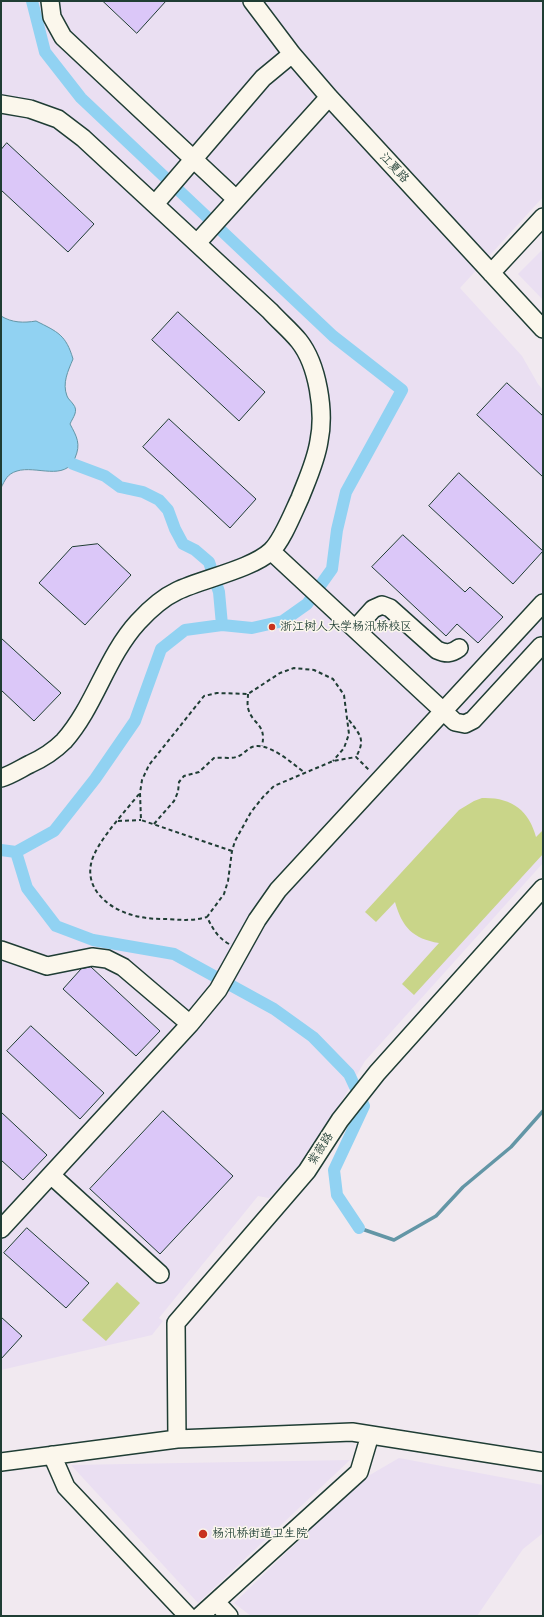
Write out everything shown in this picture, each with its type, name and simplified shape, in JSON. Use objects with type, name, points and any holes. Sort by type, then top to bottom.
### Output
[{"type":"street","points":[[50,1],[52,17],[63,36],[236,199]]},
{"type":"street","name":"江夏路","points":[[252,1],[292,54],[329,97],[543,329]]},
{"type":"street","points":[[155,204],[263,78],[292,54]]},
{"type":"street","points":[[197,243],[329,97]]},
{"type":"street","points":[[1,104],[30,109],[58,119],[83,138],[270,311],[299,342],[312,364],[318,390],[321,418],[320,441],[310,475],[290,522],[271,551],[259,560],[176,591],[156,604],[136,624],[122,643],[82,715],[63,742],[37,761],[1,778]]},
{"type":"street","points":[[491,273],[543,217]]},
{"type":"street","points":[[271,551],[455,722],[465,724],[473,720],[541,646]]},
{"type":"street","points":[[1,1230],[190,1024],[218,990],[257,920],[278,890],[543,603]]},
{"type":"street","points":[[355,629],[373,609],[382,605],[390,608],[437,650],[445,653],[452,653],[459,648]]},
{"type":"street","name":"紫薇路","points":[[177,1439],[176,1323],[307,1171],[340,1120],[377,1073],[543,888]]},
{"type":"street","points":[[1,950],[47,966],[92,957],[107,959],[123,967],[190,1024]]},
{"type":"street","points":[[51,1175],[160,1274]]},
{"type":"street","points":[[1,1462],[177,1439],[352,1432],[543,1462]]},
{"type":"street","points":[[200,1616],[359,1472],[370,1435]]},
{"type":"street","points":[[52,1455],[66,1487],[188,1616]]},
{"type":"street","points":[[216,1602],[229,1616]]},
{"type":"path","points":[[141,820],[140,793],[142,780],[148,765],[182,726],[204,696],[217,692],[248,694],[280,672],[294,668],[314,670],[333,679],[344,695],[349,734],[344,748],[332,761]]},
{"type":"path","points":[[248,694],[247,708],[261,727],[264,737],[262,746]]},
{"type":"path","points":[[348,719],[361,736],[361,746],[356,757]]},
{"type":"path","points":[[154,824],[174,800],[178,792],[179,782],[184,776],[199,772],[214,758],[236,757],[252,747],[262,746],[272,750],[288,760],[305,773]]},
{"type":"path","points":[[356,757],[380,780]]},
{"type":"path","points":[[140,793],[96,849],[91,863],[90,877],[95,891],[107,903],[124,913],[141,918],[199,920],[207,917],[224,894],[228,881],[232,851],[235,841],[251,812],[263,797],[274,786],[332,761],[356,757]]},
{"type":"path","points":[[117,822],[141,820],[232,851]]},
{"type":"path","points":[[207,917],[214,931],[222,940],[241,950]]},
{"type":"shaded area","name":"浙江树人大学杨汛桥校区","points":[[1,1],[543,1],[543,197],[460,288],[522,356],[543,390],[543,863],[365,1061],[309,1157],[269,1198],[258,1196],[159,1318],[163,1321],[152,1335],[1,1370]]},
{"type":"shaded area","points":[[543,249],[543,300],[518,274]]},
{"type":"shaded area","points":[[399,1458],[543,1485],[543,1533],[523,1549],[477,1616],[251,1616],[234,1603],[363,1479]]},
{"type":"shaded area","name":"杨汛桥街道卫生院","points":[[350,1460],[198,1603],[71,1465]]},
{"type":"green space","points":[[482,798],[502,800],[517,807],[529,819],[536,837],[543,830],[543,854],[414,995],[402,984],[439,943],[415,935],[405,925],[395,902],[376,922],[365,912],[459,810]]},
{"type":"green space","points":[[117,1282],[140,1303],[106,1341],[82,1320]]},
{"type":"water","points":[[1,316],[18,322],[36,321],[56,332],[67,344],[73,359],[66,377],[65,386],[67,397],[75,407],[75,414],[70,424],[76,437],[78,449],[75,458],[70,465],[64,469],[57,471],[17,471],[5,480],[1,488]]},
{"type":"building","points":[[103,1],[166,1],[137,33]]},
{"type":"building","points":[[7,143],[94,224],[68,252],[1,190],[1,150]]},
{"type":"building","points":[[178,312],[265,392],[239,421],[152,340]]},
{"type":"building","points":[[507,383],[543,416],[543,477],[477,415]]},
{"type":"building","points":[[169,419],[256,499],[230,528],[143,447]]},
{"type":"building","points":[[459,473],[543,551],[513,584],[429,506]]},
{"type":"building","points":[[403,535],[465,592],[470,587],[503,617],[478,643],[457,624],[446,636],[372,567]]},
{"type":"building","points":[[98,544],[131,575],[85,625],[39,583],[72,547]]},
{"type":"building","points":[[1,638],[61,693],[34,721],[1,690]]},
{"type":"building","points":[[91,967],[160,1031],[136,1056],[63,989],[81,969]]},
{"type":"building","points":[[31,1026],[104,1093],[80,1119],[7,1051]]},
{"type":"building","points":[[163,1111],[233,1176],[160,1254],[90,1189]]},
{"type":"building","points":[[1,1112],[47,1155],[23,1180],[1,1160]]},
{"type":"building","points":[[27,1228],[89,1283],[66,1308],[4,1253]]},
{"type":"building","points":[[1,1317],[22,1336],[1,1359]]},
{"type":"waterway","points":[[1,850],[16,852],[54,831],[95,779],[135,721],[161,649],[185,630],[222,625],[252,628],[283,621],[307,604],[332,569],[337,530],[346,492],[402,390],[333,336],[81,98],[45,52],[32,1]]},
{"type":"waterway","points":[[73,464],[105,476],[120,487],[143,492],[159,500],[168,510],[175,529],[183,544],[195,550],[209,562],[219,592],[222,625]]},
{"type":"waterway","points":[[16,852],[27,888],[56,926],[93,940],[174,954],[274,1009],[313,1037],[349,1074],[364,1106],[334,1170],[337,1195],[359,1228]]},
{"type":"waterway","points":[[359,1228],[394,1240],[436,1216],[463,1187],[511,1147],[543,1111]]},
{"type":"place","name":"浙江树人大学杨汛桥校区","points":[[272,627]]},
{"type":"place","name":"杨汛桥街道卫生院","points":[[203,1534]]}]
